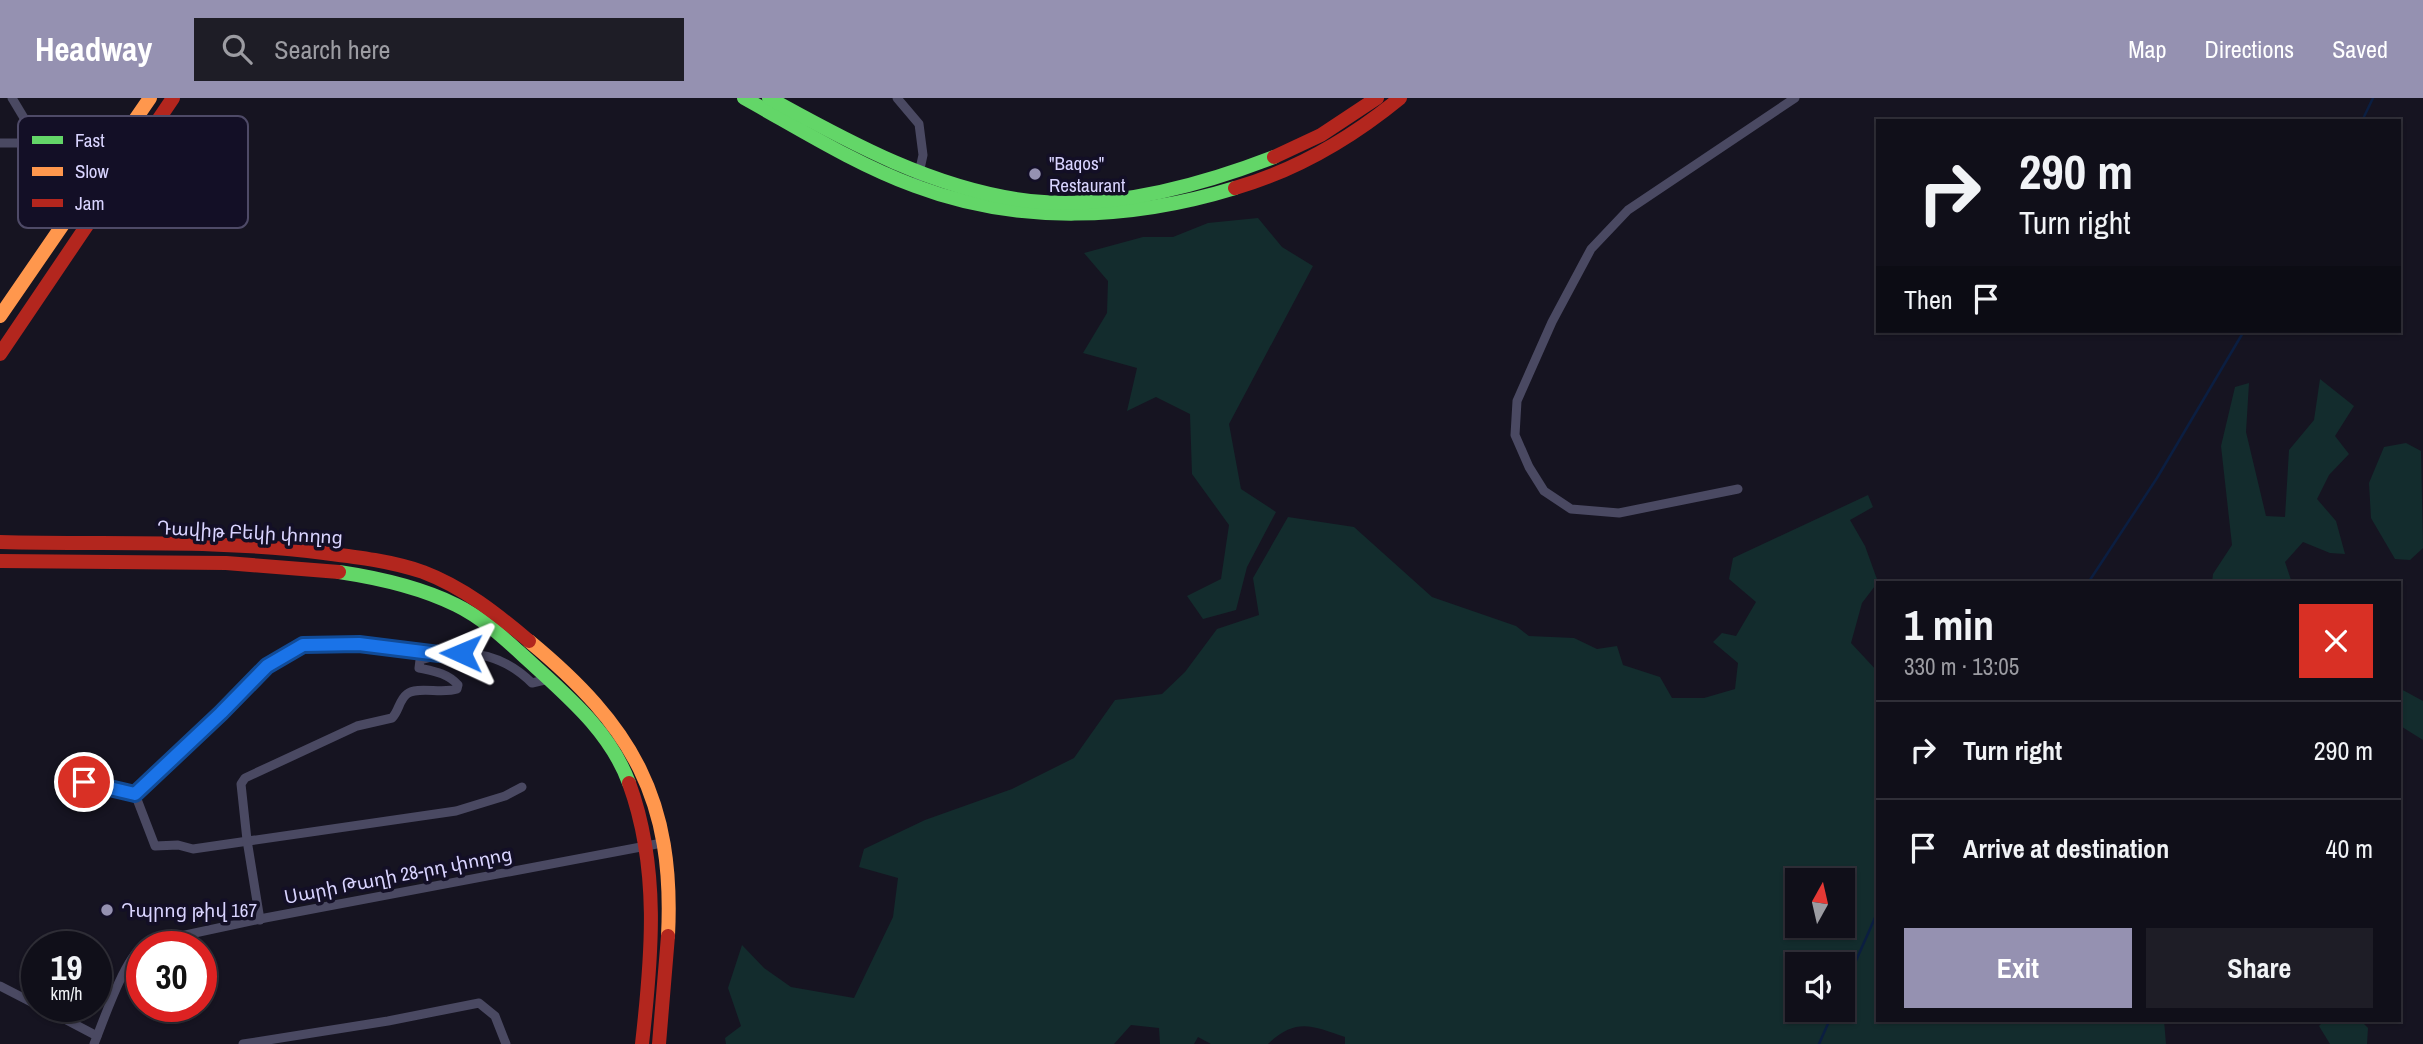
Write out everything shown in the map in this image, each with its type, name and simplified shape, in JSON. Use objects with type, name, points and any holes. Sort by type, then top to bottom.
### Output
[{"type":"main road","points":[[138,116],[150,98]]},
{"type":"main road","points":[[161,116],[173,98]]},
{"type":"main road","points":[[744,98],[867,167],[916,187],[1011,211],[1077,214],[1153,207],[1213,195],[1292,167],[1336,145],[1400,98]]},
{"type":"main road","points":[[769,98],[860,148],[921,172],[988,193],[1028,200],[1070,202],[1151,194],[1265,162],[1323,135],[1377,98]]},
{"type":"main road","points":[[0,316],[61,228]]},
{"type":"main road","points":[[0,354],[85,228]]},
{"type":"main road","name":"Դավիթ Բեկի փողոց","points":[[0,542],[280,550],[377,561],[442,579],[470,595],[512,626],[579,684],[607,716],[641,769],[662,844],[669,913],[659,1044]]},
{"type":"main road","name":"Դավիթ Բեկի փողոց","points":[[0,561],[194,562],[330,571],[398,582],[435,595],[461,608],[501,636],[595,727],[624,772],[641,820],[652,894],[653,924],[642,1044]]},
{"type":"street","points":[[12,98],[23,116]]},
{"type":"street","points":[[897,98],[919,124],[923,155],[916,187]]},
{"type":"street","points":[[1738,489],[1619,513],[1571,509],[1544,491],[1528,467],[1515,435],[1517,401],[1558,310],[1591,249],[1608,228],[1628,210],[1795,98]]},
{"type":"street","points":[[0,143],[18,143]]},
{"type":"street","points":[[135,794],[267,666],[303,645],[373,645],[439,654],[482,655],[503,660],[519,670],[532,683],[549,680]]},
{"type":"street","points":[[260,919],[241,784],[245,778],[349,730],[392,718],[406,694],[413,691],[446,693],[457,690],[458,685],[454,680],[444,674],[419,667],[420,660],[439,654]]},
{"type":"street","points":[[59,776],[135,794]]},
{"type":"street","points":[[135,794],[155,846],[178,845],[193,849],[456,811],[522,788]]},
{"type":"street","name":"Սարի Թաղի 28-րդ փողոց","points":[[204,931],[662,844]]},
{"type":"street","points":[[66,1022],[96,1040],[126,977]]},
{"type":"street","points":[[0,986],[21,996]]},
{"type":"street","points":[[243,1044],[480,1003],[495,1016],[506,1044]]},
{"type":"green space","points":[[1258,218],[1282,247],[1313,266],[1229,424],[1241,489],[1276,512],[1247,567],[1236,610],[1203,619],[1187,596],[1221,579],[1229,525],[1192,474],[1190,414],[1156,397],[1127,411],[1137,368],[1083,353],[1107,313],[1108,281],[1084,253],[1143,237],[1173,237],[1208,223]]},
{"type":"green space","points":[[2320,379],[2354,406],[2335,436],[2349,454],[2329,475],[2317,499],[2336,521],[2345,554],[2330,553],[2303,542],[2285,562],[2291,581],[2212,581],[2213,574],[2232,545],[2221,446],[2235,387],[2249,383],[2246,432],[2266,516],[2285,517],[2289,450],[2314,420]]},
{"type":"green space","points":[[2406,443],[2421,451],[2423,548],[2410,560],[2395,559],[2371,518],[2369,483],[2384,447]]},
{"type":"green space","points":[[1868,495],[1873,507],[1850,520],[1865,546],[1878,581],[1862,603],[1851,643],[1876,670],[1876,1022],[2164,1022],[2166,1044],[1345,1044],[1345,1037],[1305,1026],[1287,1030],[1268,1044],[1211,1044],[1198,1037],[1194,1044],[1160,1044],[1159,1028],[1131,1025],[1114,1044],[726,1044],[725,1038],[741,1026],[728,988],[742,945],[764,968],[791,987],[854,998],[893,917],[898,878],[859,867],[864,849],[925,820],[1012,789],[1074,758],[1115,700],[1162,694],[1185,672],[1217,629],[1259,615],[1253,578],[1288,517],[1354,527],[1432,597],[1516,626],[1529,636],[1574,638],[1597,649],[1617,646],[1623,665],[1660,677],[1672,698],[1704,698],[1735,689],[1738,663],[1713,642],[1722,633],[1736,636],[1756,602],[1729,579],[1733,558]]},
{"type":"green space","points":[[2401,689],[2423,701],[2423,740],[2401,726]]},
{"type":"green space","points":[[2323,1022],[2362,1022],[2368,1028],[2367,1044],[2330,1044],[2319,1026]]},
{"type":"waterway","points":[[2363,119],[2373,98]]},
{"type":"waterway","points":[[2089,581],[2157,478],[2243,333]]},
{"type":"waterway","points":[[1855,963],[1876,916]]},
{"type":"waterway","points":[[1819,1044],[1829,1022]]},
{"type":"traffic: fast","points":[[744,98],[828,145],[893,177],[954,199],[994,207],[1075,214],[1115,212],[1156,207],[1235,188]]},
{"type":"traffic: fast","points":[[769,98],[831,132],[927,175],[961,187],[1030,201],[1061,203],[1123,199],[1185,186],[1274,157]]},
{"type":"traffic: fast","points":[[339,572],[414,588],[456,605],[485,623],[543,673],[586,716],[611,747],[629,783]]},
{"type":"traffic: slow","points":[[138,116],[150,98]]},
{"type":"traffic: slow","points":[[0,316],[61,228]]},
{"type":"traffic: slow","points":[[529,641],[565,672],[595,704],[620,736],[640,769],[654,805],[664,844],[668,887],[668,936]]},
{"type":"traffic: jam","points":[[161,116],[173,98]]},
{"type":"traffic: jam","points":[[1274,157],[1321,135],[1377,98]]},
{"type":"traffic: jam","points":[[1235,188],[1280,172],[1322,152],[1362,127],[1400,98]]},
{"type":"traffic: jam","points":[[0,354],[85,228]]},
{"type":"traffic: jam","points":[[0,542],[243,546],[374,560],[423,572],[452,585],[492,611],[529,641]]},
{"type":"traffic: jam","points":[[0,561],[226,563],[339,572]]},
{"type":"traffic: jam","points":[[629,783],[646,847],[651,912],[649,978],[642,1044]]},
{"type":"traffic: jam","points":[[659,1044],[668,936]]},
{"type":"place","name":"\"Baqos\" Restaurant","points":[[1035,174]]},
{"type":"place","name":"Դպրոց թիվ 167","points":[[107,910]]},
{"type":"route","points":[[84,782],[135,794],[267,666],[303,645],[359,644],[439,654],[461,653]]}]
